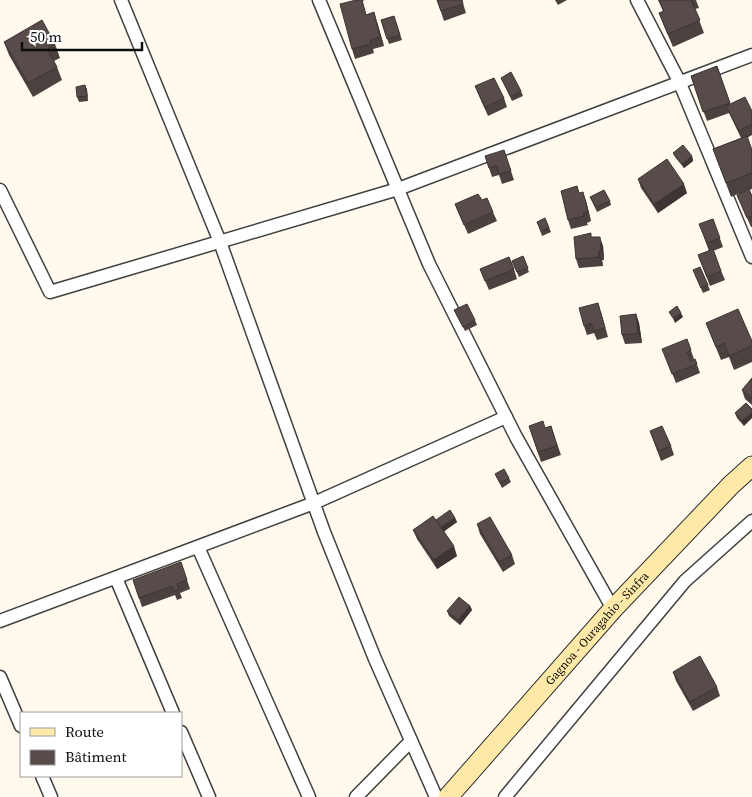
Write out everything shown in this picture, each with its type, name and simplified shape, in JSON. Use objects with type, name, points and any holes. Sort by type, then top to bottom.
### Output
[{"type":"main road","name":"Gagnoa - Ouragahio - Sinfra","points":[[448,797],[613,609],[731,485],[752,466]]},
{"type":"street","points":[[121,0],[220,242],[314,503],[375,659],[436,797]]},
{"type":"street","points":[[319,0],[429,264],[506,418],[613,609]]},
{"type":"street","points":[[637,0],[679,81],[752,257]]},
{"type":"street","points":[[0,190],[50,292],[398,189],[752,54]]},
{"type":"street","points":[[0,621],[314,503],[506,418]]},
{"type":"street","points":[[505,797],[685,581],[752,521]]},
{"type":"street","points":[[198,547],[309,797]]},
{"type":"street","points":[[116,578],[173,712]]},
{"type":"street","points":[[0,676],[20,724]]},
{"type":"street","points":[[182,734],[209,797]]},
{"type":"street","points":[[356,797],[411,741]]},
{"type":"street","points":[[42,777],[51,797]]},
{"type":"building","points":[[362,0],[366,15],[374,12],[380,37],[370,40],[371,44],[352,49],[340,4]]},
{"type":"building","points":[[437,0],[462,0],[463,4],[441,11]]},
{"type":"building","points":[[659,0],[691,0],[700,20],[668,34],[659,13],[664,11]]},
{"type":"building","points":[[394,16],[400,35],[387,39],[381,20]]},
{"type":"building","points":[[42,20],[55,44],[47,49],[57,67],[28,83],[4,42]]},
{"type":"building","points":[[717,66],[730,103],[703,112],[691,76]]},
{"type":"building","points":[[511,72],[521,91],[511,97],[501,78]]},
{"type":"building","points":[[494,78],[504,98],[485,107],[475,86]]},
{"type":"building","points":[[85,85],[87,96],[77,97],[76,87]]},
{"type":"building","points":[[745,97],[752,111],[752,124],[739,131],[726,106]]},
{"type":"building","points":[[747,136],[752,150],[752,173],[726,183],[713,149]]},
{"type":"building","points":[[683,145],[692,156],[682,164],[673,153]]},
{"type":"building","points":[[504,150],[511,171],[499,174],[497,166],[489,168],[485,156]]},
{"type":"building","points":[[667,159],[684,184],[654,204],[638,179]]},
{"type":"building","points":[[577,186],[579,193],[583,192],[588,212],[583,213],[584,216],[568,220],[561,191]]},
{"type":"building","points":[[749,189],[752,196],[752,216],[747,218],[737,195]]},
{"type":"building","points":[[604,190],[610,201],[596,207],[590,197]]},
{"type":"building","points":[[478,194],[482,200],[487,198],[493,212],[464,225],[455,204]]},
{"type":"building","points":[[545,218],[549,228],[541,231],[537,222]]},
{"type":"building","points":[[713,219],[720,238],[707,243],[699,224]]},
{"type":"building","points":[[591,233],[591,237],[600,237],[601,251],[599,251],[599,257],[576,259],[574,237]]},
{"type":"building","points":[[713,249],[721,271],[707,277],[698,255]]},
{"type":"building","points":[[523,256],[528,268],[517,272],[512,261]]},
{"type":"building","points":[[509,257],[514,269],[485,281],[480,269]]},
{"type":"building","points":[[700,267],[708,285],[701,288],[693,270]]},
{"type":"building","points":[[598,303],[605,328],[594,331],[591,323],[584,326],[579,308]]},
{"type":"building","points":[[467,304],[475,320],[463,327],[454,310]]},
{"type":"building","points":[[677,306],[681,313],[673,318],[669,312]]},
{"type":"building","points":[[738,309],[752,341],[752,346],[729,356],[724,343],[716,347],[706,323]]},
{"type":"building","points":[[636,314],[638,333],[622,335],[620,316]]},
{"type":"building","points":[[687,339],[691,350],[687,352],[691,361],[695,359],[697,364],[672,374],[662,349]]},
{"type":"building","points":[[752,378],[752,399],[742,390]]},
{"type":"building","points":[[746,403],[752,409],[752,412],[742,421],[735,413]]},
{"type":"building","points":[[543,421],[545,428],[551,426],[557,446],[538,452],[529,426]]},
{"type":"building","points":[[662,426],[671,446],[658,451],[650,431]]},
{"type":"building","points":[[504,469],[509,478],[500,483],[495,474]]},
{"type":"building","points":[[450,510],[455,518],[441,527],[436,520]]},
{"type":"building","points":[[433,516],[454,546],[434,560],[413,530]]},
{"type":"building","points":[[490,517],[512,555],[499,562],[477,524]]},
{"type":"building","points":[[181,562],[187,580],[177,584],[179,589],[174,591],[172,586],[139,598],[133,580]]},
{"type":"building","points":[[459,597],[470,606],[458,620],[447,611]]},
{"type":"building","points":[[700,656],[717,687],[690,702],[673,672]]}]
